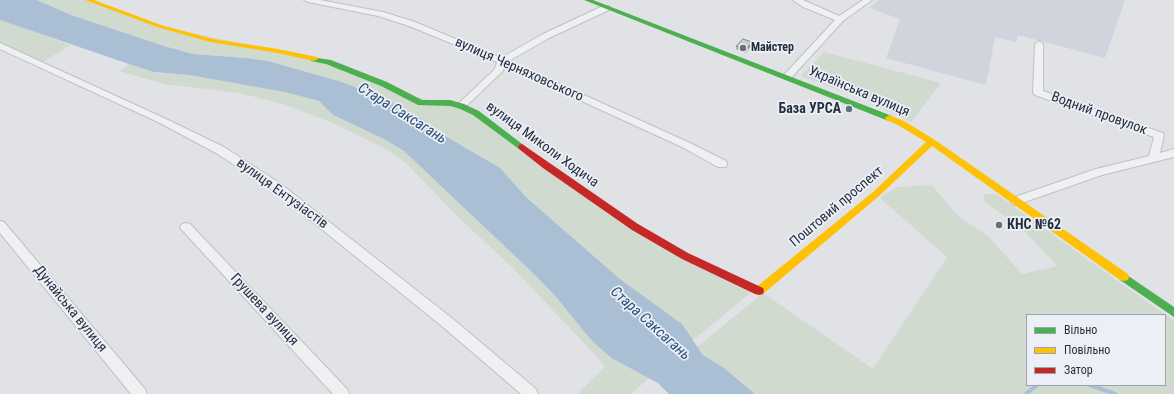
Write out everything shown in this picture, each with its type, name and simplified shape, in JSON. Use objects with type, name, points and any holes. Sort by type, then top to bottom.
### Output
[{"type":"street","name":"вулиця Миколи Ходича","points":[[88,0],[159,26],[212,41],[328,62],[384,84],[421,102],[450,103],[461,106],[476,113],[498,128],[546,166],[635,227],[685,256],[759,291]]},
{"type":"street","name":"вулиця Черняховського","points":[[308,0],[380,14],[412,24],[502,61],[686,145],[722,164]]},
{"type":"street","name":"Українська вулиця","points":[[587,0],[788,77],[901,123],[932,142],[1174,313]]},
{"type":"street","points":[[797,0],[840,19]]},
{"type":"street","points":[[788,77],[840,19],[868,0]]},
{"type":"street","points":[[461,106],[499,70],[502,61],[546,36],[606,8]]},
{"type":"street","name":"Водний провулок","points":[[1039,44],[1038,93],[1159,135],[1154,158]]},
{"type":"street","name":"вулиця Ентузіастів","points":[[0,46],[161,120],[220,150],[276,187],[448,323],[531,394]]},
{"type":"street","name":"Поштовий проспект","points":[[759,291],[876,194],[932,142]]},
{"type":"street","points":[[1016,201],[1100,172],[1174,153]]},
{"type":"street","name":"Дунайська вулиця","points":[[0,225],[140,394]]},
{"type":"street","name":"Грушева вулиця","points":[[186,227],[342,394]]},
{"type":"shaded area","points":[[37,0],[88,0],[159,26],[328,62],[402,94],[461,106],[635,227],[755,289],[692,341],[682,324],[620,279],[527,198],[500,168],[442,134],[424,120],[383,98],[342,82],[268,61],[193,54],[164,46],[71,15]]},
{"type":"shaded area","points":[[879,0],[1125,0],[1105,58],[1018,35],[1016,42],[995,37],[986,85],[886,58],[900,19],[869,8]]},
{"type":"shaded area","points":[[0,20],[70,45],[40,64],[0,46]]},
{"type":"shaded area","points":[[824,52],[941,83],[911,122],[868,101],[801,76]]},
{"type":"shaded area","points":[[129,64],[154,72],[189,75],[285,92],[319,101],[333,115],[384,139],[404,151],[535,275],[613,359],[649,378],[631,394],[577,394],[605,367],[599,359],[512,267],[458,217],[405,162],[384,148],[335,124],[286,105],[240,93],[164,84],[119,71]]},
{"type":"shaded area","points":[[932,185],[956,214],[989,237],[1022,274],[1058,266],[1022,229],[984,201],[984,194],[996,194],[1164,314],[1026,314],[1026,386],[1166,386],[1166,315],[1174,321],[1174,394],[755,394],[724,368],[703,355],[697,347],[763,293],[873,369],[947,257],[880,198],[897,187]]},
{"type":"water","name":"Стара Саксагань","points":[[0,0],[37,0],[71,15],[164,46],[193,54],[268,61],[342,82],[383,98],[424,120],[442,134],[500,168],[527,198],[620,279],[682,324],[703,355],[724,368],[755,394],[669,394],[658,383],[613,359],[593,342],[556,297],[535,275],[404,151],[384,139],[333,115],[319,101],[285,92],[189,75],[154,72],[0,20]]},
{"type":"building","points":[[743,39],[752,42],[746,49],[736,46]]},
{"type":"waterway","points":[[1026,394],[1036,386]]},
{"type":"waterway","points":[[1093,386],[1115,394]]},
{"type":"traffic: fast","points":[[587,0],[889,118]]},
{"type":"traffic: fast","points":[[314,59],[328,62],[384,84],[421,103],[450,103],[461,106],[476,113],[522,147]]},
{"type":"traffic: fast","points":[[1124,277],[1174,313]]},
{"type":"traffic: slow","points":[[88,0],[159,26],[212,41],[278,51],[314,59]]},
{"type":"traffic: slow","points":[[889,118],[901,123],[932,142],[1124,277]]},
{"type":"traffic: slow","points":[[759,291],[876,194],[932,142]]},
{"type":"traffic: jam","points":[[522,147],[546,166],[635,227],[685,256],[759,291]]},
{"type":"place","name":"Майстер","points":[[743,48]]},
{"type":"place","name":"База УРСА","points":[[849,109]]},
{"type":"place","name":"КНС №62","points":[[999,225]]}]
